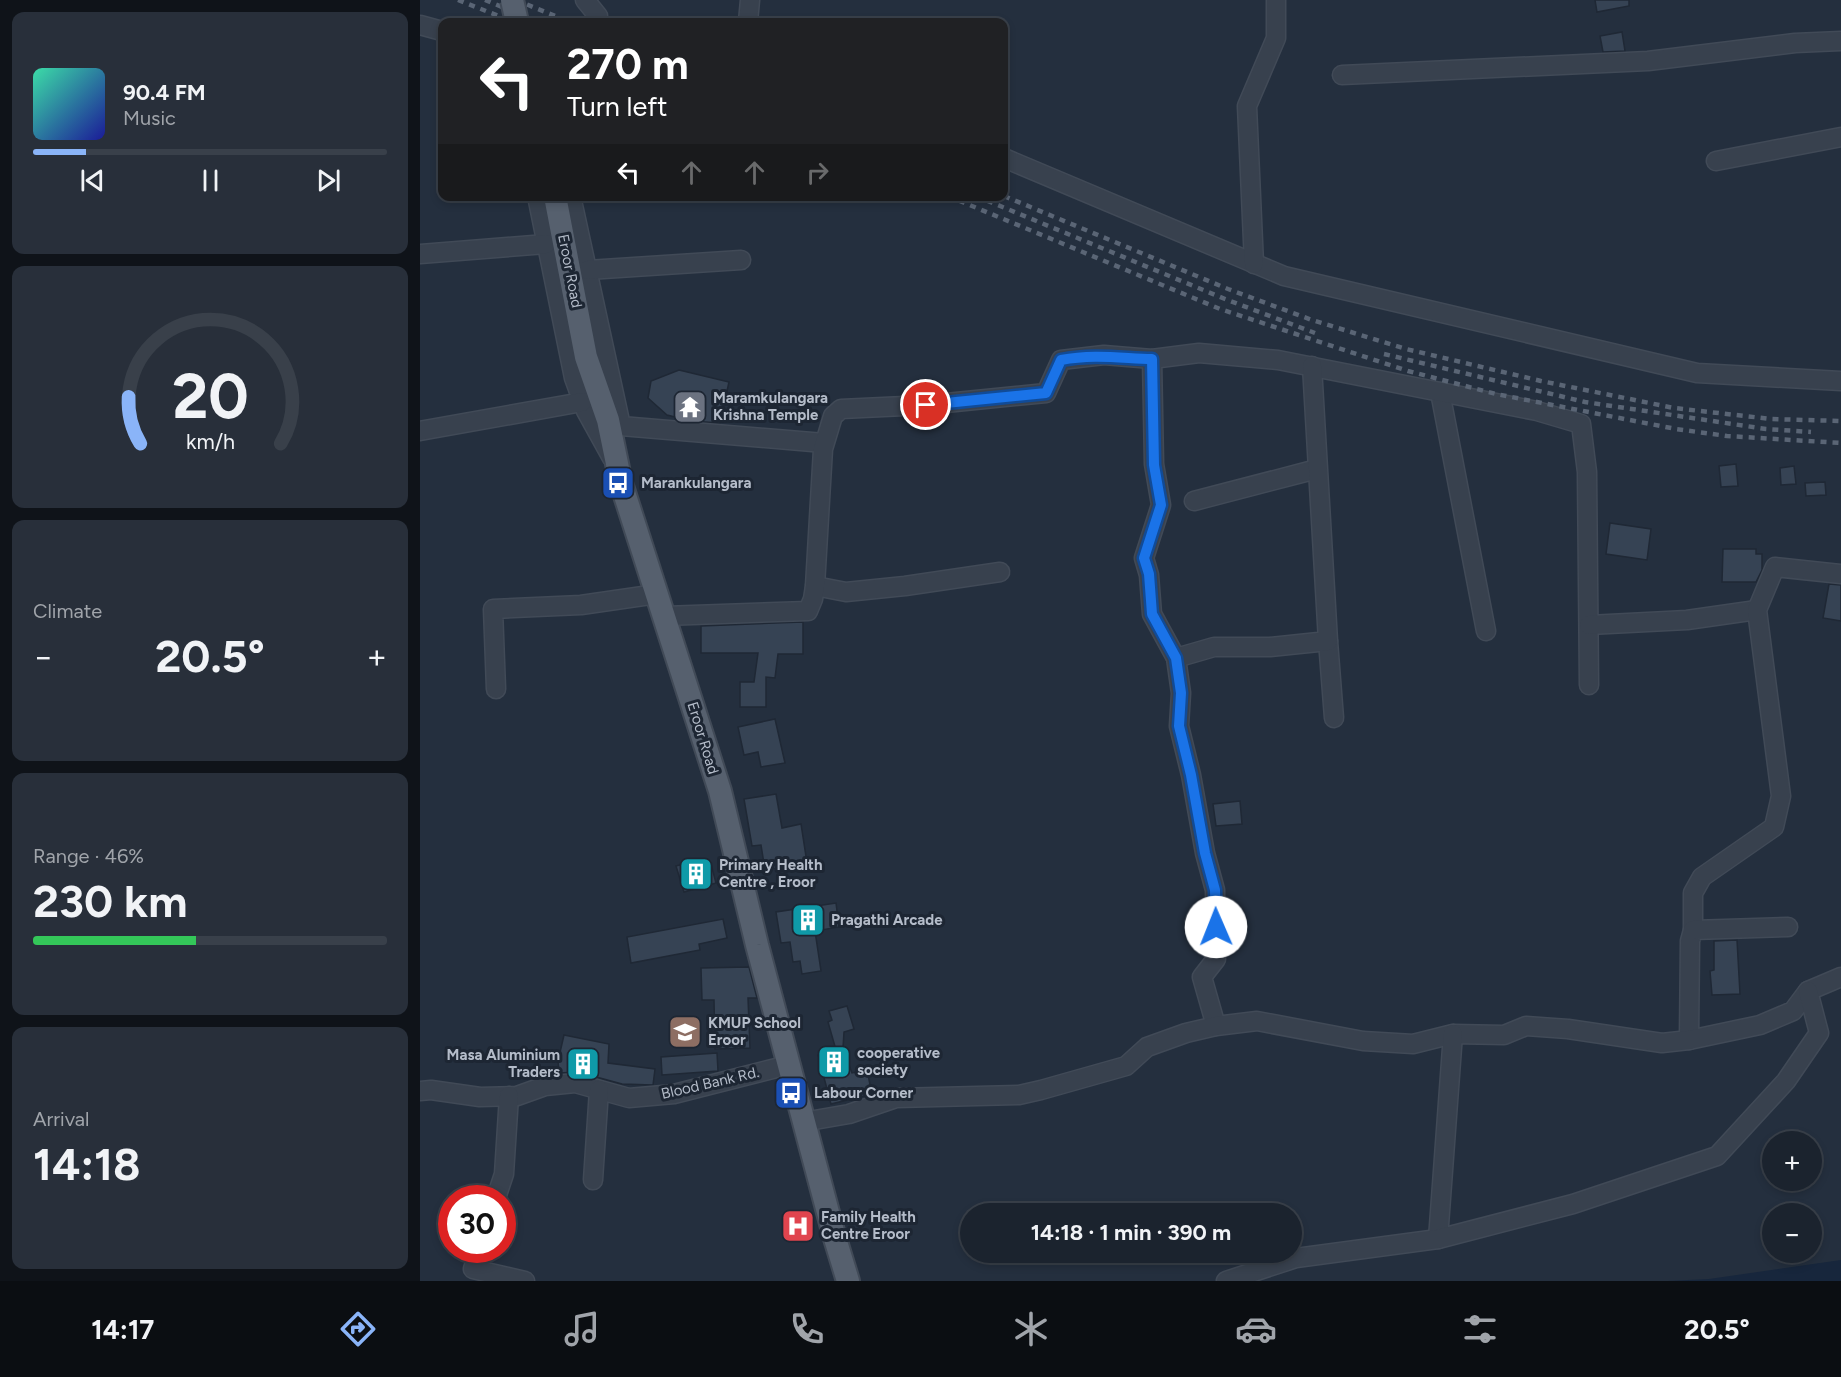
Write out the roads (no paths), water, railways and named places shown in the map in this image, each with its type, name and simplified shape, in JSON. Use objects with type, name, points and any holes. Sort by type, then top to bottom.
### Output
[{"type":"main road","points":[[512,0],[516,18]]},
{"type":"main road","name":"Eroor Road","points":[[556,201],[586,357],[608,420],[619,471],[720,791],[788,1065],[848,1281]]},
{"type":"street","points":[[585,0],[598,16]]},
{"type":"street","points":[[748,18],[750,0]]},
{"type":"street","points":[[1254,264],[1247,106],[1276,38],[1276,0]]},
{"type":"street","points":[[420,25],[438,30]]},
{"type":"street","points":[[1342,75],[1648,61],[1795,43],[1841,45]]},
{"type":"street","points":[[1716,161],[1841,137]]},
{"type":"street","points":[[1008,160],[1284,276],[1697,373],[1841,381]]},
{"type":"street","points":[[538,201],[574,378],[582,402],[619,471]]},
{"type":"street","points":[[572,201],[621,426],[824,443]]},
{"type":"street","points":[[420,254],[546,244]]},
{"type":"street","points":[[588,270],[741,260]]},
{"type":"street","points":[[664,616],[808,611],[815,586],[824,443],[833,416],[841,409],[926,405],[1046,393],[1061,360],[1104,355],[1152,359],[1199,353],[1278,360],[1312,366],[1537,411],[1581,424],[1587,472],[1589,685]]},
{"type":"street","points":[[1152,359],[1154,465],[1161,505],[1144,558],[1149,574],[1152,614],[1176,658],[1181,693],[1179,726],[1191,775],[1205,853],[1215,890],[1216,959],[1202,977],[1216,1026]]},
{"type":"street","points":[[1312,366],[1334,718]]},
{"type":"street","points":[[1440,392],[1486,631]]},
{"type":"street","points":[[420,431],[582,402]]},
{"type":"street","points":[[1194,501],[1317,469]]},
{"type":"street","points":[[1689,1040],[1693,893],[1702,877],[1774,827],[1781,795],[1756,610],[1775,567],[1841,574]]},
{"type":"street","points":[[815,586],[846,592],[1000,572]]},
{"type":"street","points":[[496,689],[493,609],[581,605],[657,594]]},
{"type":"street","points":[[1589,625],[1687,620],[1756,610]]},
{"type":"street","points":[[1176,658],[1214,647],[1270,647],[1328,641]]},
{"type":"street","points":[[1693,930],[1788,927]]},
{"type":"street","points":[[804,1122],[849,1114],[896,1098],[1019,1095],[1126,1066],[1147,1047],[1216,1026],[1257,1020],[1363,1041],[1413,1044],[1453,1034],[1504,1035],[1526,1026],[1568,1029],[1662,1043],[1689,1040],[1760,1025],[1793,1011],[1808,991],[1841,977]]},
{"type":"street","points":[[1226,1281],[1296,1258],[1438,1239],[1573,1204],[1717,1156],[1786,1082],[1819,1033],[1808,991]]},
{"type":"street","points":[[1438,1239],[1453,1034]]},
{"type":"street","name":"Blood Bank Rd.","points":[[420,1091],[431,1090],[480,1097],[517,1096],[545,1086],[575,1083],[629,1098],[674,1094],[788,1065]]},
{"type":"street","points":[[593,1180],[599,1090]]},
{"type":"street","points":[[500,1185],[504,1174],[509,1096]]},
{"type":"street","points":[[474,1263],[472,1269],[525,1281]]},
{"type":"water","points":[[1841,1260],[1841,1281],[1668,1281],[1709,1279]]},
{"type":"railway","points":[[458,0],[504,18]]},
{"type":"railway","points":[[485,0],[529,18]]},
{"type":"railway","points":[[516,0],[560,18]]},
{"type":"railway","points":[[1008,198],[1228,289],[1312,320],[1406,349],[1541,381],[1674,408],[1771,419],[1841,421]]},
{"type":"railway","points":[[960,201],[1220,309],[1408,371],[1496,394],[1676,429],[1727,436],[1841,443]]},
{"type":"railway","points":[[988,201],[1225,299],[1315,333]]},
{"type":"railway","points":[[1384,354],[1585,402],[1766,429],[1811,432]]},
{"type":"place","name":"Maramkulangara Krishna Temple","points":[[690,407]]},
{"type":"place","name":"Marankulangara","points":[[618,483]]},
{"type":"place","name":"Primary Health Centre , Eroor","points":[[696,874]]},
{"type":"place","name":"Pragathi Arcade","points":[[808,920]]},
{"type":"place","name":"KMUP School Eroor","points":[[685,1032]]},
{"type":"place","name":"cooperative society","points":[[834,1062]]},
{"type":"place","name":"Masa Aluminium Traders","points":[[583,1064]]},
{"type":"place","name":"Labour Corner","points":[[791,1093]]},
{"type":"place","name":"Family Health Centre Eroor","points":[[798,1226]]}]
